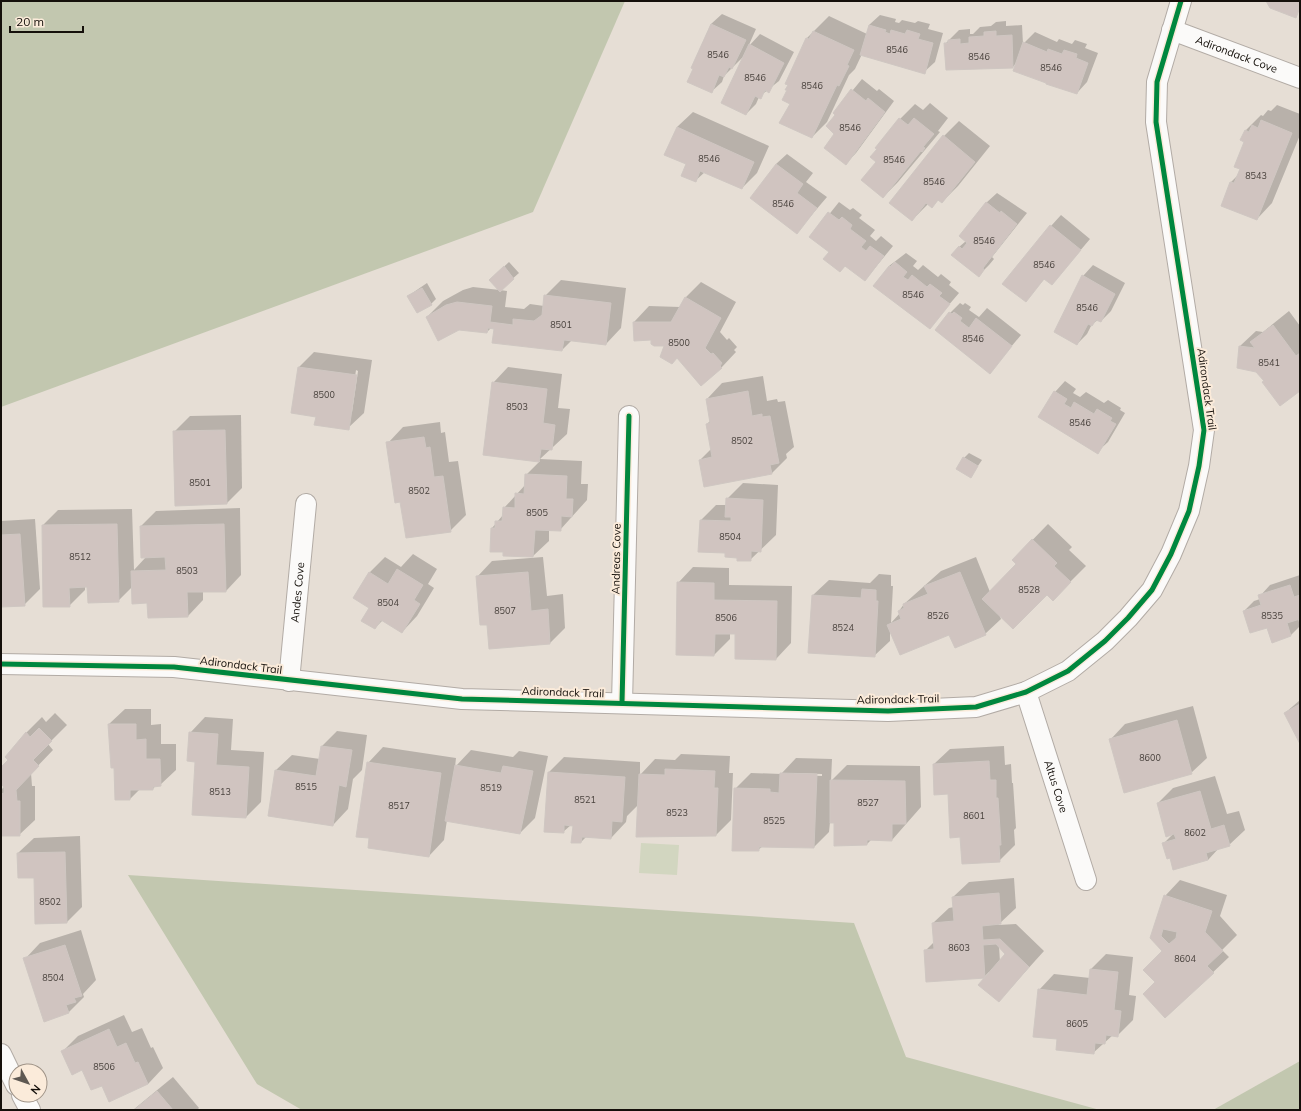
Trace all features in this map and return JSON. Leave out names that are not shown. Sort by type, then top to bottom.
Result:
[{"type":"street","name":"Adirondack Trail","points":[[1,664],[174,667],[289,681],[462,699],[888,711],[976,707],[1026,692],[1068,671],[1105,641],[1128,618],[1152,590],[1171,554],[1189,511],[1199,466],[1204,430],[1156,122],[1157,82],[1180,1]]},
{"type":"street","name":"Adirondack Cove","points":[[1172,30],[1300,78]]},
{"type":"street","name":"Andreas Cove","points":[[622,703],[629,416]]},
{"type":"street","name":"Andes Cove","points":[[289,681],[306,504]]},
{"type":"street","name":"Altus Cove","points":[[1026,692],[1086,880]]},
{"type":"street","points":[[1,1054],[8,1068]]},
{"type":"green space","points":[[1,1],[625,1],[533,212],[1,407]]},
{"type":"green space","points":[[641,843],[679,845],[677,875],[639,873]]},
{"type":"green space","points":[[128,875],[854,923],[906,1057],[1100,1110],[302,1110],[257,1084]]},
{"type":"green space","points":[[1300,1061],[1300,1110],[1213,1110]]},
{"type":"building","points":[[1266,1],[1300,1],[1300,7],[1296,18],[1270,8]]},
{"type":"building","points":[[711,24],[746,40],[732,69],[729,67],[724,77],[719,75],[712,93],[687,82],[693,69],[691,68]]},
{"type":"building","points":[[869,25],[886,30],[885,32],[890,34],[891,30],[905,34],[907,30],[920,34],[918,39],[933,43],[925,74],[860,55]]},
{"type":"building","points":[[813,31],[854,50],[847,65],[849,66],[839,86],[837,85],[812,138],[779,123],[790,104],[782,100],[788,85],[785,84],[806,38],[809,39]]},
{"type":"building","points":[[996,31],[996,36],[1012,35],[1013,68],[946,70],[944,43],[948,43],[948,40],[960,39],[960,44],[969,43],[969,37],[984,36],[984,32]]},
{"type":"building","points":[[1023,42],[1047,52],[1048,49],[1062,54],[1064,50],[1077,54],[1076,58],[1088,63],[1077,94],[1013,71]]},
{"type":"building","points":[[749,44],[784,63],[769,93],[765,90],[761,99],[755,96],[746,115],[721,103]]},
{"type":"building","points":[[851,89],[866,101],[868,98],[885,112],[846,165],[824,148],[834,134],[826,126],[835,115],[833,113]]},
{"type":"building","points":[[899,118],[908,125],[914,118],[934,134],[923,147],[925,148],[922,152],[921,151],[883,198],[861,180],[876,162],[870,157],[877,149],[875,148]]},
{"type":"building","points":[[1261,120],[1292,133],[1257,220],[1221,206],[1230,182],[1234,183],[1240,169],[1234,167],[1244,142],[1240,140],[1245,130],[1249,132],[1252,125],[1258,128]]},
{"type":"building","points":[[677,127],[754,162],[742,189],[700,171],[696,182],[681,176],[686,164],[664,155]]},
{"type":"building","points":[[943,135],[975,162],[942,203],[938,200],[932,208],[926,203],[912,221],[889,203]]},
{"type":"building","points":[[776,164],[803,184],[797,193],[817,208],[797,234],[750,198]]},
{"type":"building","points":[[986,202],[1000,213],[1001,211],[1017,224],[983,268],[984,270],[979,277],[951,255],[959,246],[962,249],[967,243],[959,236]]},
{"type":"building","points":[[828,212],[839,220],[842,217],[852,225],[850,229],[866,241],[861,247],[866,251],[870,246],[884,256],[865,281],[845,266],[840,272],[823,259],[829,252],[809,237]]},
{"type":"building","points":[[1050,225],[1081,250],[1052,285],[1044,279],[1026,302],[1002,284]]},
{"type":"building","points":[[895,262],[907,272],[903,277],[908,280],[912,275],[927,287],[930,284],[942,293],[939,296],[950,304],[930,329],[873,286],[889,266],[890,267]]},
{"type":"building","points":[[504,266],[514,279],[500,292],[489,280]]},
{"type":"building","points":[[1082,275],[1115,294],[1101,322],[1096,320],[1092,326],[1088,324],[1077,345],[1054,332]]},
{"type":"building","points":[[422,288],[432,305],[417,313],[407,296]]},
{"type":"building","points":[[544,295],[611,303],[606,345],[564,340],[562,351],[492,343],[494,329],[488,328],[487,333],[459,330],[438,341],[426,317],[446,305],[457,302],[492,306],[490,322],[513,325],[513,319],[534,321],[542,315]]},
{"type":"building","points":[[685,297],[721,318],[705,348],[711,354],[713,353],[722,363],[720,366],[722,368],[701,386],[677,358],[672,364],[660,357],[664,346],[654,346],[651,344],[651,340],[634,341],[633,322],[671,322]]},
{"type":"building","points":[[949,312],[952,314],[954,312],[962,318],[960,321],[969,328],[976,318],[1012,346],[990,374],[935,330]]},
{"type":"building","points":[[1273,325],[1296,356],[1300,353],[1300,391],[1280,406],[1262,382],[1264,381],[1256,372],[1237,368],[1239,346],[1255,348],[1250,342]]},
{"type":"building","points":[[298,367],[357,375],[349,430],[314,425],[316,417],[291,413]]},
{"type":"building","points":[[492,382],[547,389],[543,423],[555,425],[552,450],[541,449],[539,462],[483,455]]},
{"type":"building","points":[[748,391],[752,416],[762,414],[762,417],[770,416],[779,463],[770,465],[772,474],[704,487],[699,460],[712,457],[706,424],[710,423],[706,399]]},
{"type":"building","points":[[1054,391],[1067,399],[1064,404],[1071,408],[1074,402],[1094,414],[1097,409],[1112,418],[1110,421],[1116,424],[1098,454],[1038,417]]},
{"type":"building","points":[[225,430],[227,504],[175,506],[173,431]]},
{"type":"building","points":[[424,437],[426,448],[430,447],[434,477],[443,476],[451,532],[406,538],[400,502],[395,503],[386,442]]},
{"type":"building","points":[[963,457],[978,466],[971,478],[956,469]]},
{"type":"building","points":[[525,474],[567,476],[566,499],[573,499],[572,517],[561,516],[561,531],[535,530],[533,557],[503,556],[503,552],[490,552],[491,528],[495,528],[495,521],[502,521],[503,507],[515,508],[515,493],[524,494]]},
{"type":"building","points":[[726,498],[763,500],[761,552],[751,551],[751,561],[737,561],[737,558],[725,557],[725,553],[698,552],[700,520],[731,521],[731,517],[725,517]]},
{"type":"building","points":[[117,524],[119,602],[88,603],[87,587],[69,588],[70,607],[43,607],[42,525]]},
{"type":"building","points":[[224,524],[226,592],[187,592],[188,617],[148,618],[147,603],[132,604],[131,571],[166,570],[165,557],[141,558],[140,526]]},
{"type":"building","points":[[20,534],[25,606],[1,607],[1,535]]},
{"type":"building","points":[[1032,539],[1057,563],[1054,566],[1071,582],[1053,601],[1047,595],[1013,629],[982,599],[1016,564],[1012,560]]},
{"type":"building","points":[[397,569],[423,585],[414,600],[420,604],[402,633],[381,620],[375,629],[361,621],[369,608],[353,598],[369,572],[388,584]]},
{"type":"building","points":[[528,572],[531,611],[548,609],[550,644],[489,649],[487,625],[480,625],[476,576]]},
{"type":"building","points":[[960,572],[986,635],[955,648],[949,635],[900,655],[887,625],[901,619],[898,611],[904,608],[903,604],[928,594],[924,586]]},
{"type":"building","points":[[677,582],[714,583],[714,600],[777,601],[776,660],[735,659],[735,634],[715,634],[714,656],[676,655]]},
{"type":"building","points":[[1290,585],[1294,597],[1300,595],[1300,619],[1287,623],[1291,636],[1272,643],[1267,628],[1250,633],[1243,611],[1261,605],[1258,595]]},
{"type":"building","points":[[862,589],[876,590],[876,601],[878,601],[875,657],[808,653],[812,595],[861,598]]},
{"type":"building","points":[[1300,704],[1300,744],[1284,713]]},
{"type":"building","points":[[1177,720],[1192,774],[1124,793],[1109,739]]},
{"type":"building","points":[[108,724],[136,724],[136,740],[146,739],[146,759],[160,759],[161,786],[153,787],[153,790],[130,790],[130,800],[115,800],[114,768],[111,768]]},
{"type":"building","points":[[39,728],[52,741],[33,760],[39,766],[16,790],[17,801],[20,801],[20,836],[1,836],[1,794],[4,793],[4,787],[1,784],[1,767],[8,760],[5,757],[26,732],[30,737]]},
{"type":"building","points":[[189,732],[218,734],[216,765],[249,767],[246,818],[192,815],[195,762],[187,761]]},
{"type":"building","points":[[321,746],[352,750],[346,787],[339,785],[333,826],[268,816],[275,770],[316,776]]},
{"type":"building","points":[[989,761],[990,780],[996,780],[996,798],[998,798],[1001,845],[999,845],[1000,862],[962,864],[960,837],[950,838],[948,794],[934,795],[933,764]]},
{"type":"building","points":[[367,762],[441,773],[429,857],[368,848],[369,838],[356,837]]},
{"type":"building","points":[[455,765],[501,773],[503,766],[533,771],[520,834],[445,821]]},
{"type":"building","points":[[665,769],[715,771],[714,788],[718,788],[716,836],[636,837],[639,774],[665,775]]},
{"type":"building","points":[[548,772],[625,777],[622,822],[612,821],[611,839],[582,837],[581,843],[571,843],[573,826],[564,825],[564,833],[544,832]]},
{"type":"building","points":[[780,773],[817,774],[814,848],[759,847],[759,851],[732,851],[734,788],[770,789],[770,792],[779,793]]},
{"type":"building","points":[[830,780],[905,781],[906,824],[892,824],[892,841],[867,840],[867,845],[834,846],[834,823],[830,823]]},
{"type":"building","points":[[1200,791],[1211,829],[1224,825],[1230,846],[1206,853],[1208,860],[1173,870],[1170,858],[1167,859],[1162,843],[1176,839],[1174,834],[1166,837],[1157,803]]},
{"type":"building","points":[[65,852],[67,923],[35,924],[34,878],[18,878],[17,853]]},
{"type":"building","points":[[999,893],[1001,924],[982,926],[983,940],[1000,939],[1029,967],[999,1002],[978,985],[984,978],[926,982],[924,950],[934,949],[932,923],[954,921],[952,897]],"holes":[[[996,944],[1005,954],[985,977],[983,945]]]},
{"type":"building","points":[[1164,895],[1212,911],[1205,932],[1223,951],[1207,966],[1214,973],[1165,1018],[1143,994],[1155,982],[1143,970],[1162,951],[1150,938]],"holes":[[[1163,929],[1177,932],[1176,938],[1169,944],[1161,936]]]},
{"type":"building","points":[[65,945],[82,996],[74,998],[76,1002],[66,1005],[69,1013],[44,1022],[23,958]]},
{"type":"building","points":[[1090,969],[1118,972],[1114,1010],[1121,1011],[1118,1037],[1106,1035],[1105,1044],[1095,1043],[1094,1054],[1056,1050],[1057,1039],[1033,1037],[1038,989],[1087,995]]},
{"type":"building","points":[[109,1029],[117,1047],[126,1043],[135,1063],[138,1062],[148,1084],[109,1102],[102,1086],[91,1090],[82,1070],[72,1075],[61,1051]]},
{"type":"building","points":[[157,1091],[173,1110],[134,1110]]},
{"type":"cycle path","points":[[1,664],[174,667],[462,699],[888,711],[976,707],[1026,692],[1068,671],[1105,641],[1128,618],[1152,590],[1171,554],[1189,511],[1199,466],[1204,430],[1156,122],[1157,82],[1181,1]]},
{"type":"cycle path","points":[[622,703],[629,416]]}]
